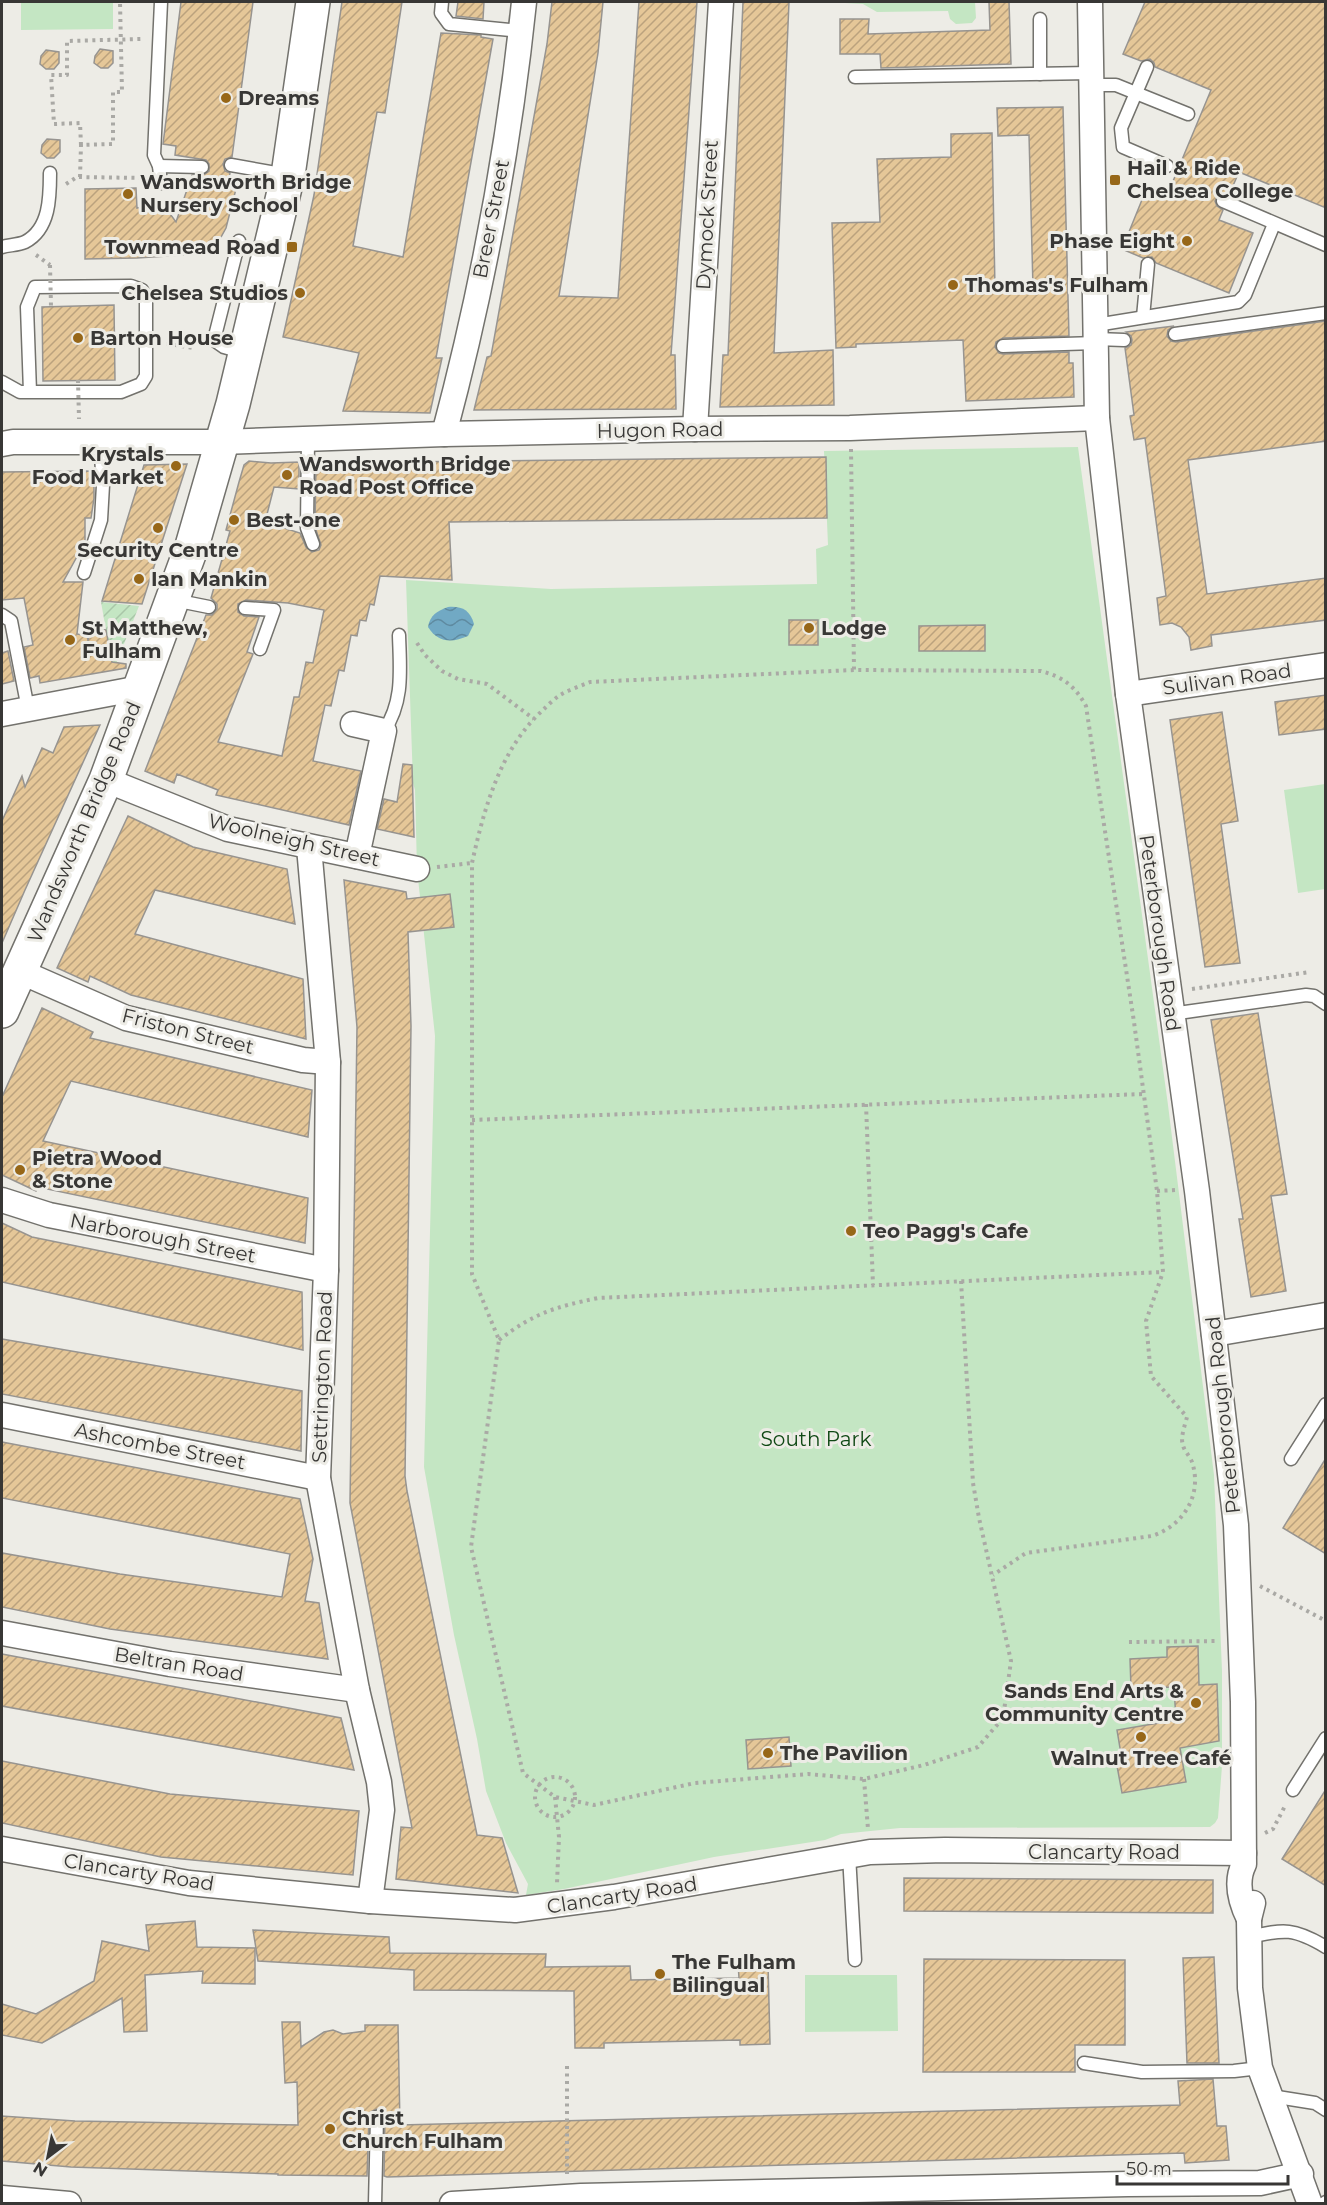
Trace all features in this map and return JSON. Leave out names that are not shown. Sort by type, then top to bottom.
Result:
[{"type":"main road","name":"Wandsworth Bridge Road","points":[[2,1011],[106,780],[192,546],[246,353],[288,175],[313,2]]},
{"type":"street","name":"Breer Street","points":[[444,434],[497,198],[524,2]]},
{"type":"street","name":"Dymock Street","points":[[695,429],[721,2]]},
{"type":"street","name":"Peterborough Road","points":[[1090,2],[1097,418],[1128,694],[1197,1191],[1236,1525],[1249,1851],[1239,1874],[1241,1902],[1249,1928],[1250,1988],[1260,2068],[1301,2174],[1310,2204]]},
{"type":"street","name":"Hugon Road","points":[[2,444],[13,442],[222,442],[444,434],[850,428],[1097,418]]},
{"type":"street","name":"Sulivan Road","points":[[1128,694],[1326,665]]},
{"type":"street","points":[[2,714],[140,688]]},
{"type":"street","points":[[353,724],[384,731],[357,856]]},
{"type":"street","name":"Woolneigh Street","points":[[106,780],[228,829],[417,869]]},
{"type":"street","name":"Settrington Road","points":[[309,847],[328,1062],[326,1270],[318,1478],[357,1690],[379,1782],[382,1810],[370,1901]]},
{"type":"street","name":"Friston Street","points":[[19,970],[126,1018],[303,1060],[328,1062]]},
{"type":"street","name":"Narborough Street","points":[[2,1200],[49,1215],[326,1270]]},
{"type":"street","points":[[1214,1334],[1326,1315]]},
{"type":"street","name":"Ashcombe Street","points":[[2,1415],[318,1478]]},
{"type":"street","name":"Beltran Road","points":[[2,1633],[170,1664],[357,1690]]},
{"type":"street","name":"Clancarty Road","points":[[2,1849],[189,1883],[370,1901],[515,1910],[625,1895],[864,1845],[945,1850],[1249,1851]]},
{"type":"street","points":[[452,2204],[580,2200],[1085,2194],[1260,2183],[1301,2174]]},
{"type":"street","points":[[2,2198],[69,2204]]},
{"type":"lane","points":[[161,2],[154,155],[160,176],[202,167]]},
{"type":"lane","points":[[442,2],[441,13],[449,24],[521,31]]},
{"type":"lane","points":[[1040,19],[1040,74]]},
{"type":"lane","points":[[1147,66],[1121,128],[1123,147],[1167,166]]},
{"type":"lane","points":[[855,76],[1040,74],[1091,79],[1116,85],[1188,114]]},
{"type":"lane","points":[[231,165],[288,175]]},
{"type":"lane","points":[[2,247],[24,243],[37,234],[46,217],[50,173]]},
{"type":"lane","points":[[1222,201],[1326,245]]},
{"type":"lane","points":[[1096,336],[1143,317],[1238,302],[1245,295],[1274,224]]},
{"type":"lane","points":[[239,241],[214,340],[224,347],[246,353]]},
{"type":"lane","points":[[1143,317],[1148,264]]},
{"type":"lane","points":[[2,382],[20,392],[30,392],[121,392],[141,384],[146,376],[146,298],[142,290],[131,286],[35,286],[27,307],[30,392]]},
{"type":"lane","points":[[1175,334],[1326,313]]},
{"type":"lane","points":[[1003,346],[1096,336],[1124,340]]},
{"type":"lane","points":[[308,439],[307,528],[313,544]]},
{"type":"lane","points":[[84,573],[100,520],[103,485],[100,442]]},
{"type":"lane","points":[[173,599],[209,607]]},
{"type":"lane","points":[[245,609],[274,610],[260,649]]},
{"type":"lane","points":[[2,615],[11,621],[28,709]]},
{"type":"lane","points":[[384,731],[394,715],[400,694],[399,635]]},
{"type":"lane","points":[[1171,1014],[1306,995],[1314,996],[1326,1004]]},
{"type":"lane","points":[[1291,1459],[1326,1404]]},
{"type":"lane","points":[[1293,1790],[1326,1738]]},
{"type":"lane","points":[[855,1960],[864,1845]]},
{"type":"lane","points":[[1249,1928],[1305,1934],[1326,1947]]},
{"type":"lane","points":[[1084,2063],[1142,2072],[1234,2071],[1260,2068]]},
{"type":"lane","points":[[1271,2096],[1315,2103],[1326,2110]]},
{"type":"lane","points":[[375,2204],[377,2117]]},
{"type":"path","points":[[81,145],[113,144],[113,92],[122,92],[120,2]]},
{"type":"path","points":[[80,177],[80,123],[54,124],[51,75],[67,75],[67,41],[161,38]]},
{"type":"path","points":[[65,194],[66,184],[77,177],[160,176]]},
{"type":"path","points":[[36,255],[42,249]]},
{"type":"path","points":[[28,255],[36,255],[50,265],[51,306]]},
{"type":"path","points":[[114,345],[169,344],[194,348]]},
{"type":"path","points":[[78,380],[79,419]]},
{"type":"path","points":[[851,451],[854,670]]},
{"type":"path","points":[[415,642],[425,656],[442,671],[458,679],[487,684],[534,718]]},
{"type":"path","points":[[961,1281],[974,1483],[993,1575],[1011,1661],[1003,1718],[978,1747],[924,1765],[864,1779],[808,1774],[695,1783],[594,1805],[555,1797],[523,1773],[471,1547],[499,1340],[472,1274],[472,863],[486,807],[501,768],[534,718],[558,696],[590,682],[854,670],[1041,671],[1068,682],[1079,693],[1086,706],[1157,1191],[1163,1272],[1146,1321],[1151,1376],[1187,1417],[1182,1443],[1191,1461],[1195,1481],[1186,1511],[1166,1532],[1152,1536],[1026,1553],[993,1575]]},
{"type":"path","points":[[417,869],[472,863]]},
{"type":"path","points":[[1191,989],[1310,972]]},
{"type":"path","points":[[472,1120],[1143,1094]]},
{"type":"path","points":[[866,1104],[873,1285]]},
{"type":"path","points":[[1157,1191],[1179,1190]]},
{"type":"path","points":[[499,1340],[521,1323],[542,1312],[598,1298],[1163,1272]]},
{"type":"path","points":[[1252,1582],[1326,1621]]},
{"type":"path","points":[[1129,1642],[1240,1641]]},
{"type":"path","points":[[550,1777],[563,1779],[573,1788],[575,1801],[568,1812],[557,1817],[550,1816],[539,1809],[535,1797],[539,1785],[550,1777]]},
{"type":"path","points":[[864,1779],[864,1845]]},
{"type":"path","points":[[1249,1851],[1273,1829],[1293,1790]]},
{"type":"path","points":[[555,1797],[559,1836],[556,1891]]},
{"type":"path","points":[[567,2066],[567,2171]]},
{"type":"green space","points":[[21,2],[113,2],[113,29],[21,30]]},
{"type":"green space","points":[[827,2],[975,2],[976,18],[972,23],[956,24],[950,19],[948,11],[877,12],[863,4]]},
{"type":"green space","name":"South Park","points":[[1078,447],[1168,1105],[1214,1475],[1222,1671],[1222,1766],[1218,1818],[1210,1827],[900,1828],[841,1834],[825,1840],[714,1857],[526,1895],[528,1884],[506,1843],[486,1791],[454,1635],[424,1467],[435,1036],[417,869],[406,580],[551,589],[817,584],[816,549],[828,545],[824,451]]},
{"type":"green space","points":[[101,602],[139,606],[116,664],[112,664]]},
{"type":"green space","points":[[1325,784],[1325,889],[1298,893],[1284,790]]},
{"type":"green space","points":[[805,1975],[897,1975],[898,2031],[805,2032]]},
{"type":"water","points":[[448,607],[461,608],[468,612],[474,624],[468,636],[456,640],[441,639],[428,627],[430,619],[435,614]]},
{"type":"building","points":[[181,2],[253,2],[232,157],[225,159],[223,164],[225,171],[230,173],[228,185],[237,185],[226,228],[221,237],[208,249],[198,254],[85,259],[85,189],[136,188],[137,208],[162,203],[176,222],[192,175],[205,174],[209,171],[209,164],[206,160],[175,155],[176,146],[163,144]]},
{"type":"building","points":[[342,2],[402,2],[385,113],[377,112],[353,246],[403,257],[441,33],[481,35],[481,37],[493,39],[436,358],[442,358],[430,413],[343,411],[359,353],[283,337],[314,195]]},
{"type":"building","points":[[458,2],[484,2],[483,19],[456,16]]},
{"type":"building","points":[[552,2],[603,2],[598,53],[559,296],[618,298],[639,2],[697,2],[671,355],[675,355],[676,409],[474,410],[487,357],[491,356],[547,44]]},
{"type":"building","points":[[743,2],[789,2],[774,353],[833,350],[834,405],[720,407],[723,355],[728,355]]},
{"type":"building","points":[[989,2],[1009,2],[1011,64],[881,68],[880,54],[840,54],[840,19],[869,19],[868,34],[990,30]]},
{"type":"building","points":[[1145,2],[1326,2],[1326,208],[1239,172],[1229,195],[1219,194],[1215,201],[1217,206],[1223,210],[1219,220],[1253,233],[1229,293],[1156,263],[1152,257],[1143,258],[1122,249],[1146,190],[1166,198],[1211,90],[1155,67],[1150,59],[1141,61],[1123,54]]},
{"type":"building","points":[[100,49],[113,51],[113,63],[108,68],[101,68],[94,63],[95,56]]},
{"type":"building","points":[[46,50],[59,52],[59,63],[54,69],[46,69],[40,64],[41,56]]},
{"type":"building","name":"Thomas's Fulham","points":[[1063,107],[1069,336],[1003,338],[996,342],[995,347],[999,353],[1003,354],[1069,352],[1069,363],[1073,363],[1074,397],[966,401],[963,340],[856,344],[856,347],[836,348],[832,223],[880,222],[877,159],[951,157],[951,134],[992,133],[995,289],[1033,288],[1029,135],[998,136],[997,108]]},
{"type":"building","points":[[47,139],[60,140],[60,152],[54,158],[47,158],[41,153],[42,145]]},
{"type":"building","name":"Barton House","points":[[114,305],[115,380],[43,381],[42,307]]},
{"type":"building","points":[[1326,321],[1326,441],[1188,460],[1207,594],[1326,578],[1326,620],[1211,635],[1212,646],[1191,650],[1189,637],[1181,627],[1172,623],[1160,625],[1157,598],[1166,596],[1145,438],[1134,440],[1130,416],[1134,415],[1125,348],[1131,345],[1132,340],[1126,332],[1174,326],[1168,330],[1167,336],[1171,341],[1176,342]]},
{"type":"building","points":[[826,457],[827,518],[449,522],[452,580],[380,576],[374,605],[370,604],[366,621],[360,620],[357,636],[351,635],[344,671],[339,670],[331,706],[325,705],[313,761],[361,771],[349,825],[216,795],[218,790],[177,774],[174,783],[145,771],[206,615],[212,615],[217,609],[217,604],[211,598],[230,531],[226,530],[244,465],[249,461],[299,462],[299,489],[274,487],[265,522],[300,533],[306,547],[312,552],[319,550],[321,545],[315,527],[316,463]],"holes":[[[246,600],[288,603],[324,610],[313,663],[306,662],[299,697],[294,697],[282,756],[218,742],[253,654],[247,652],[259,617],[244,616],[238,612],[238,604]]]},
{"type":"building","points":[[187,464],[142,604],[102,601],[144,465]]},
{"type":"building","points":[[94,471],[94,498],[91,518],[85,518],[85,542],[63,582],[83,582],[77,634],[87,636],[88,640],[92,628],[106,630],[112,662],[126,664],[126,668],[40,683],[39,676],[30,678],[24,647],[33,645],[24,598],[2,600],[2,472]]},
{"type":"building","name":"Lodge","points":[[789,620],[818,620],[818,645],[789,645]]},
{"type":"building","points":[[985,625],[985,651],[919,651],[919,626]]},
{"type":"building","points":[[8,651],[14,681],[2,684],[2,653]]},
{"type":"building","points":[[1326,695],[1326,729],[1279,735],[1275,702]]},
{"type":"building","points":[[1222,712],[1238,821],[1221,824],[1240,963],[1205,967],[1170,720]]},
{"type":"building","points":[[100,725],[2,943],[2,821],[22,776],[25,787],[42,748],[53,753],[64,727]]},
{"type":"building","points":[[403,764],[412,765],[414,837],[377,829],[384,799],[397,802]]},
{"type":"building","points":[[128,816],[193,847],[287,869],[295,924],[155,890],[135,934],[303,979],[306,1039],[131,995],[90,976],[88,982],[57,968]]},
{"type":"building","points":[[344,880],[406,892],[407,899],[450,894],[454,927],[408,932],[411,1026],[405,1476],[477,1835],[502,1838],[518,1893],[396,1879],[401,1827],[412,1828],[350,1503],[357,1027]]},
{"type":"building","points":[[42,1008],[93,1032],[90,1038],[312,1090],[308,1137],[71,1081],[43,1141],[308,1198],[305,1243],[38,1187],[36,1191],[2,1175],[2,1097]]},
{"type":"building","points":[[1258,1013],[1287,1194],[1271,1196],[1286,1291],[1251,1297],[1239,1219],[1243,1219],[1211,1020]]},
{"type":"building","points":[[2,1223],[32,1237],[302,1292],[303,1350],[2,1282]]},
{"type":"building","points":[[2,1339],[302,1391],[301,1451],[2,1394]]},
{"type":"building","points":[[2,1442],[300,1499],[313,1559],[305,1601],[319,1603],[328,1659],[110,1629],[2,1607],[2,1553],[120,1574],[282,1597],[290,1554],[2,1498]]},
{"type":"building","points":[[1326,1458],[1326,1554],[1283,1528]]},
{"type":"building","name":"Sands End Arts & Community Centre","points":[[1198,1646],[1199,1685],[1217,1684],[1219,1741],[1180,1748],[1186,1782],[1122,1793],[1115,1755],[1121,1754],[1117,1730],[1176,1720],[1174,1687],[1131,1688],[1130,1659],[1167,1657],[1167,1647]]},
{"type":"building","points":[[2,1654],[341,1718],[354,1770],[2,1706]]},
{"type":"building","name":"The Pavilion","points":[[789,1737],[791,1766],[748,1769],[746,1740]]},
{"type":"building","points":[[2,1761],[170,1794],[359,1811],[353,1875],[161,1857],[2,1823]]},
{"type":"building","points":[[1326,1789],[1326,1886],[1282,1859]]},
{"type":"building","points":[[904,1878],[1213,1880],[1213,1913],[904,1911]]},
{"type":"building","points":[[195,1921],[197,1947],[255,1948],[255,1984],[202,1983],[203,1971],[145,1975],[147,2031],[124,2032],[122,1998],[42,2043],[2,2035],[2,2004],[36,2014],[94,1981],[102,1941],[149,1951],[146,1925]]},
{"type":"building","points":[[253,1930],[389,1937],[390,1953],[546,1954],[545,1967],[630,1966],[631,1980],[739,1978],[738,1963],[768,1963],[770,2044],[740,2045],[740,2040],[604,2043],[604,2048],[575,2048],[574,1991],[414,1990],[414,1970],[258,1961]]},
{"type":"building","points":[[1214,1957],[1219,2063],[1187,2063],[1183,1958]]},
{"type":"building","points":[[924,1959],[1125,1960],[1125,2045],[1075,2045],[1075,2072],[923,2072]]},
{"type":"building","points":[[282,2022],[300,2022],[301,2047],[324,2032],[333,2030],[343,2034],[365,2031],[365,2025],[398,2025],[400,2125],[1180,2105],[1178,2081],[1213,2079],[1217,2126],[1226,2126],[1229,2160],[1185,2163],[1184,2153],[387,2177],[384,2176],[385,2117],[382,2110],[377,2109],[370,2112],[369,2117],[367,2176],[71,2167],[2,2161],[2,2116],[75,2121],[298,2125],[297,2082],[285,2083]]},
{"type":"place","name":"Dreams","points":[[226,98]]},
{"type":"place","name":"Hail & Ride Chelsea College","points":[[1115,180]]},
{"type":"place","name":"Wandsworth Bridge Nursery School","points":[[128,194]]},
{"type":"place","name":"Phase Eight","points":[[1187,241]]},
{"type":"place","name":"Townmead Road","points":[[292,247]]},
{"type":"place","name":"Thomas's Fulham","points":[[953,285]]},
{"type":"place","name":"Chelsea Studios","points":[[300,293]]},
{"type":"place","name":"Barton House","points":[[78,338]]},
{"type":"place","name":"Krystals Food Market","points":[[176,466]]},
{"type":"place","name":"Wandsworth Bridge Road Post Office","points":[[287,475]]},
{"type":"place","name":"Best-one","points":[[234,520]]},
{"type":"place","name":"Security Centre","points":[[158,528]]},
{"type":"place","name":"Ian Mankin","points":[[139,579]]},
{"type":"place","name":"Lodge","points":[[809,628]]},
{"type":"place","name":"St Matthew, Fulham","points":[[70,640]]},
{"type":"place","name":"Pietra Wood & Stone","points":[[20,1170]]},
{"type":"place","name":"Teo Pagg's Cafe","points":[[851,1231]]},
{"type":"place","name":"Sands End Arts & Community Centre","points":[[1196,1703]]},
{"type":"place","name":"Walnut Tree Café","points":[[1141,1737]]},
{"type":"place","name":"The Pavilion","points":[[768,1753]]},
{"type":"place","name":"The Fulham Bilingual","points":[[660,1974]]},
{"type":"place","name":"Christ Church Fulham","points":[[330,2129]]}]
